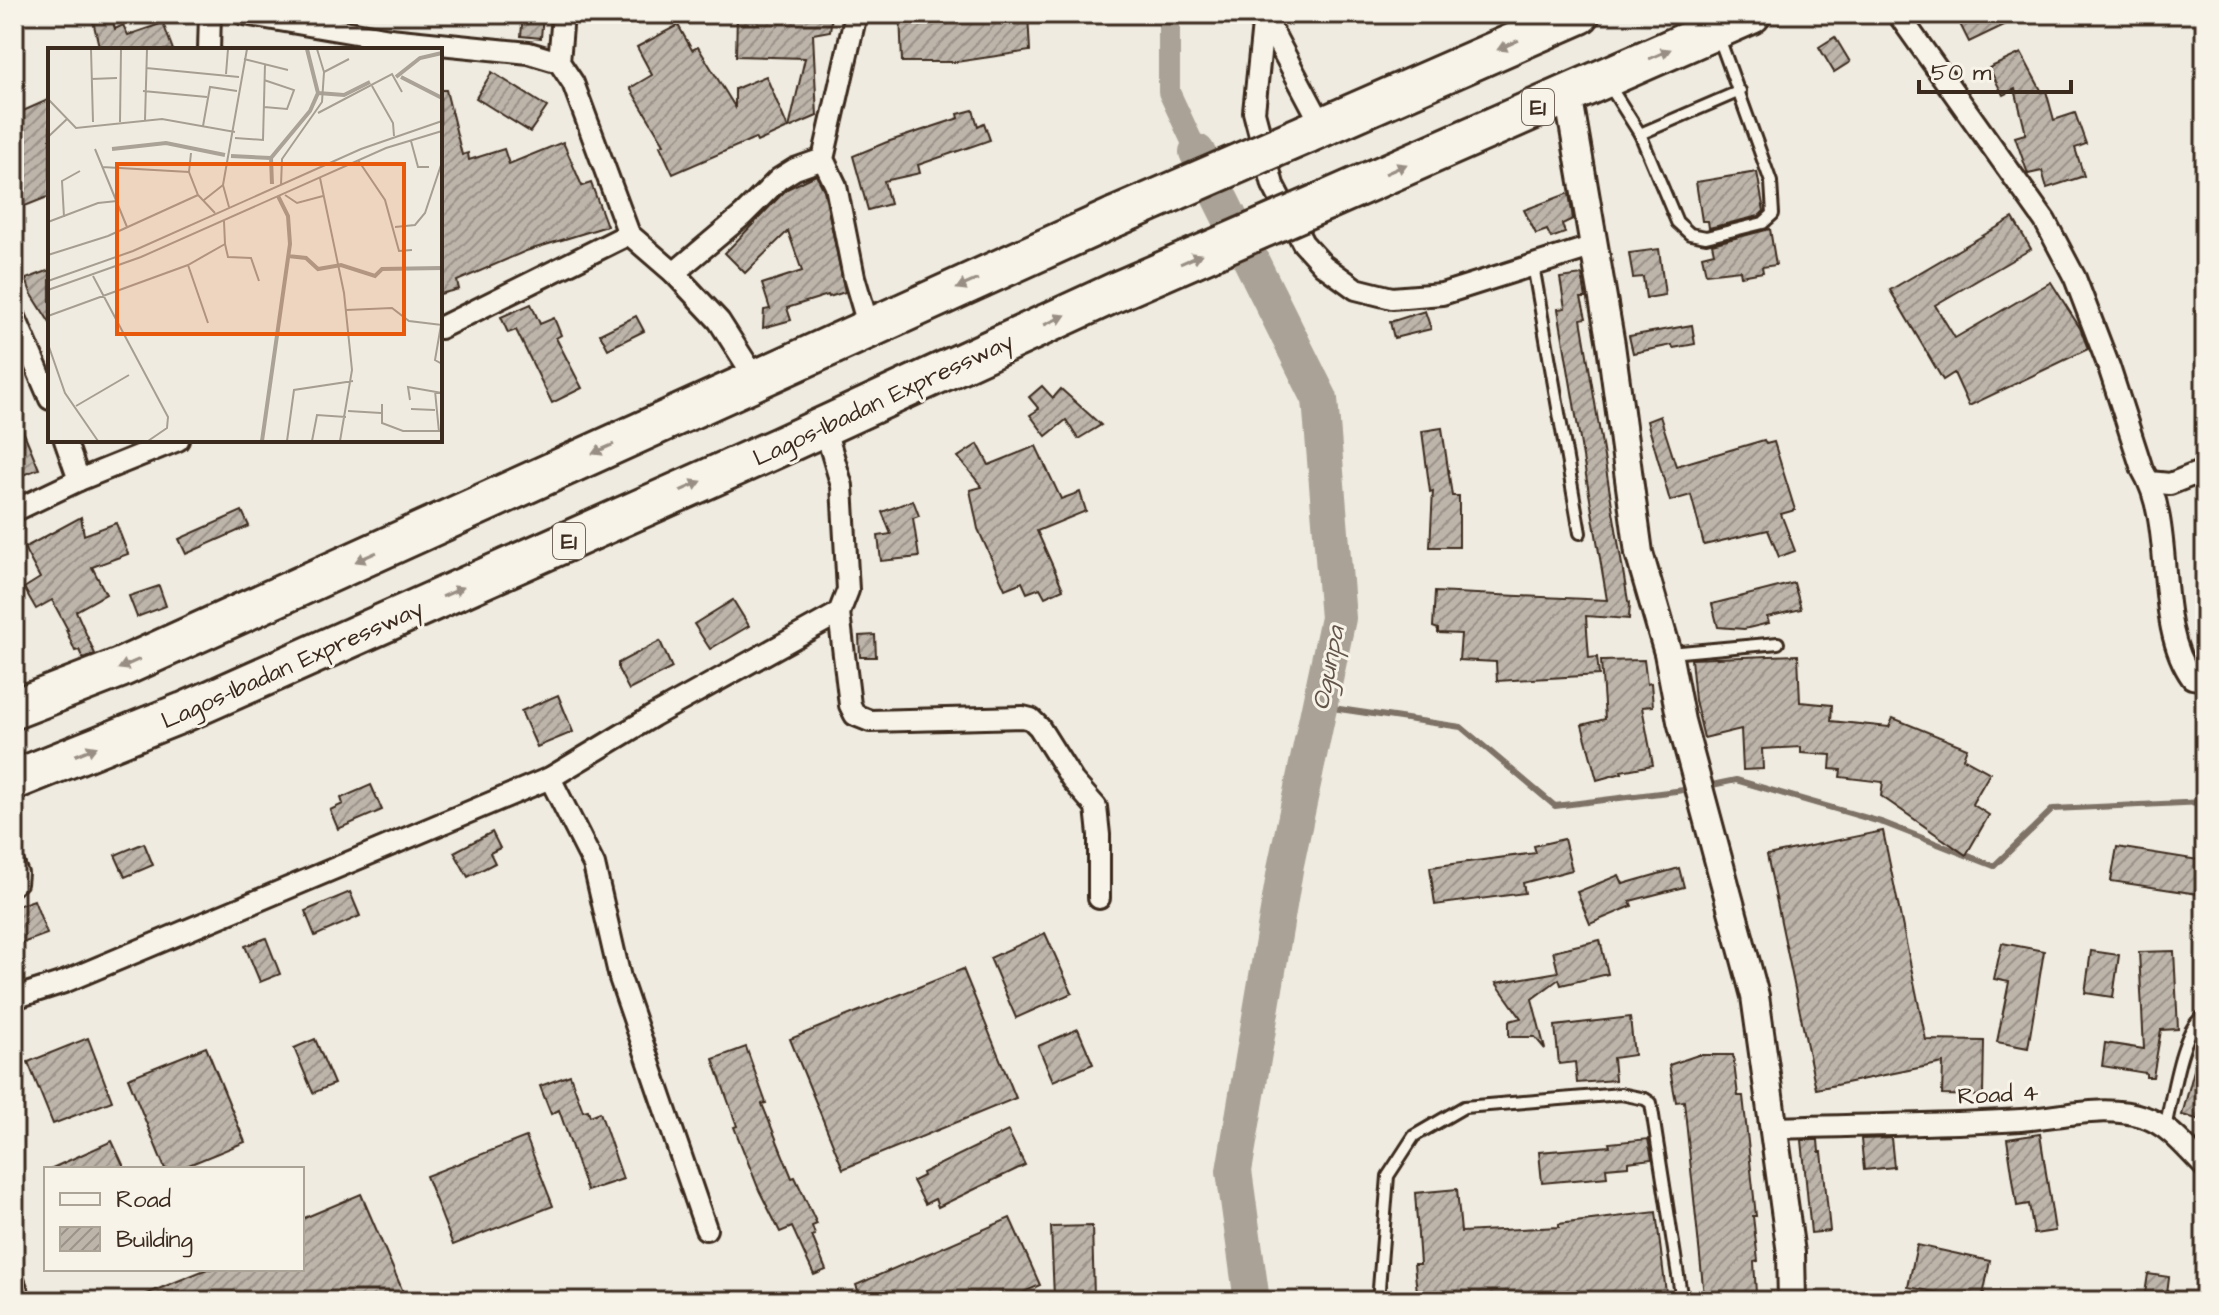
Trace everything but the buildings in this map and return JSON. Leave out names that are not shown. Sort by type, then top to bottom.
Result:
[{"type":"highway","points":[[14,709],[120,668],[1115,217],[1580,14]]},
{"type":"highway","name":"Lagos-Ibadan Expressway","points":[[14,780],[184,712],[1120,290],[1751,14]]},
{"type":"street","points":[[209,48],[210,14]]},
{"type":"street","points":[[244,14],[390,39],[529,53],[559,62]]},
{"type":"street","points":[[563,14],[559,62],[573,83],[629,234],[674,273],[719,321],[756,379]]},
{"type":"street","points":[[856,14],[823,159],[836,186],[854,277],[869,328]]},
{"type":"street","points":[[1266,14],[1314,131]]},
{"type":"street","points":[[1266,14],[1254,112],[1273,185],[1303,243],[1323,265],[1356,289],[1392,298],[1442,294],[1594,246]]},
{"type":"street","points":[[1898,14],[2045,221],[2075,278],[2149,482],[2158,521],[2174,639],[2183,666],[2192,678],[2205,680]]},
{"type":"street","points":[[1568,94],[1611,345],[1639,553],[1668,653],[1681,721],[1755,996],[1791,1253],[1792,1301]]},
{"type":"street","points":[[674,273],[743,215],[771,184],[795,169],[823,159]]},
{"type":"street","points":[[442,327],[629,234]]},
{"type":"street","points":[[14,315],[48,394]]},
{"type":"street","points":[[824,426],[842,486],[848,590],[839,613],[850,705],[855,715],[870,721],[1031,719],[1073,781],[1096,807],[1099,898]]},
{"type":"street","points":[[66,442],[79,480]]},
{"type":"street","points":[[14,511],[79,480],[173,442]]},
{"type":"street","points":[[2149,482],[2170,484],[2205,470]]},
{"type":"street","points":[[14,998],[64,982],[550,778],[653,716],[839,613]]},
{"type":"street","points":[[550,778],[594,865],[620,978],[706,1229]]},
{"type":"street","name":"Road 4","points":[[1775,1128],[2021,1120],[2124,1112],[2145,1117],[2165,1128],[2205,1167]]},
{"type":"street","points":[[14,1283],[21,1301]]},
{"type":"lane","points":[[1604,79],[1640,134],[1677,222],[1690,234],[1706,237],[1763,223],[1773,214],[1774,196],[1740,91],[1716,30]]},
{"type":"lane","points":[[1640,134],[1740,91]]},
{"type":"lane","points":[[1533,265],[1580,533]]},
{"type":"lane","points":[[1668,653],[1778,643]]},
{"type":"lane","points":[[14,852],[21,867],[22,880],[14,890]]},
{"type":"lane","points":[[2165,1128],[2188,1033],[2198,1018],[2205,1016]]},
{"type":"lane","points":[[1378,1301],[1388,1176],[1414,1136],[1464,1107],[1621,1094],[1651,1103],[1682,1301]]},
{"type":"waterway","name":"Ogunpa","points":[[1169,14],[1169,92],[1197,152]]},
{"type":"waterway","name":"Ogunpa","points":[[1197,152],[1320,399],[1338,618],[1286,864],[1234,1171],[1252,1301]]},
{"type":"waterway","points":[[1319,706],[1461,727],[1555,806],[1692,789]]},
{"type":"waterway","points":[[1707,786],[1736,780],[1884,823],[1994,866],[2053,809],[2205,802]]}]
